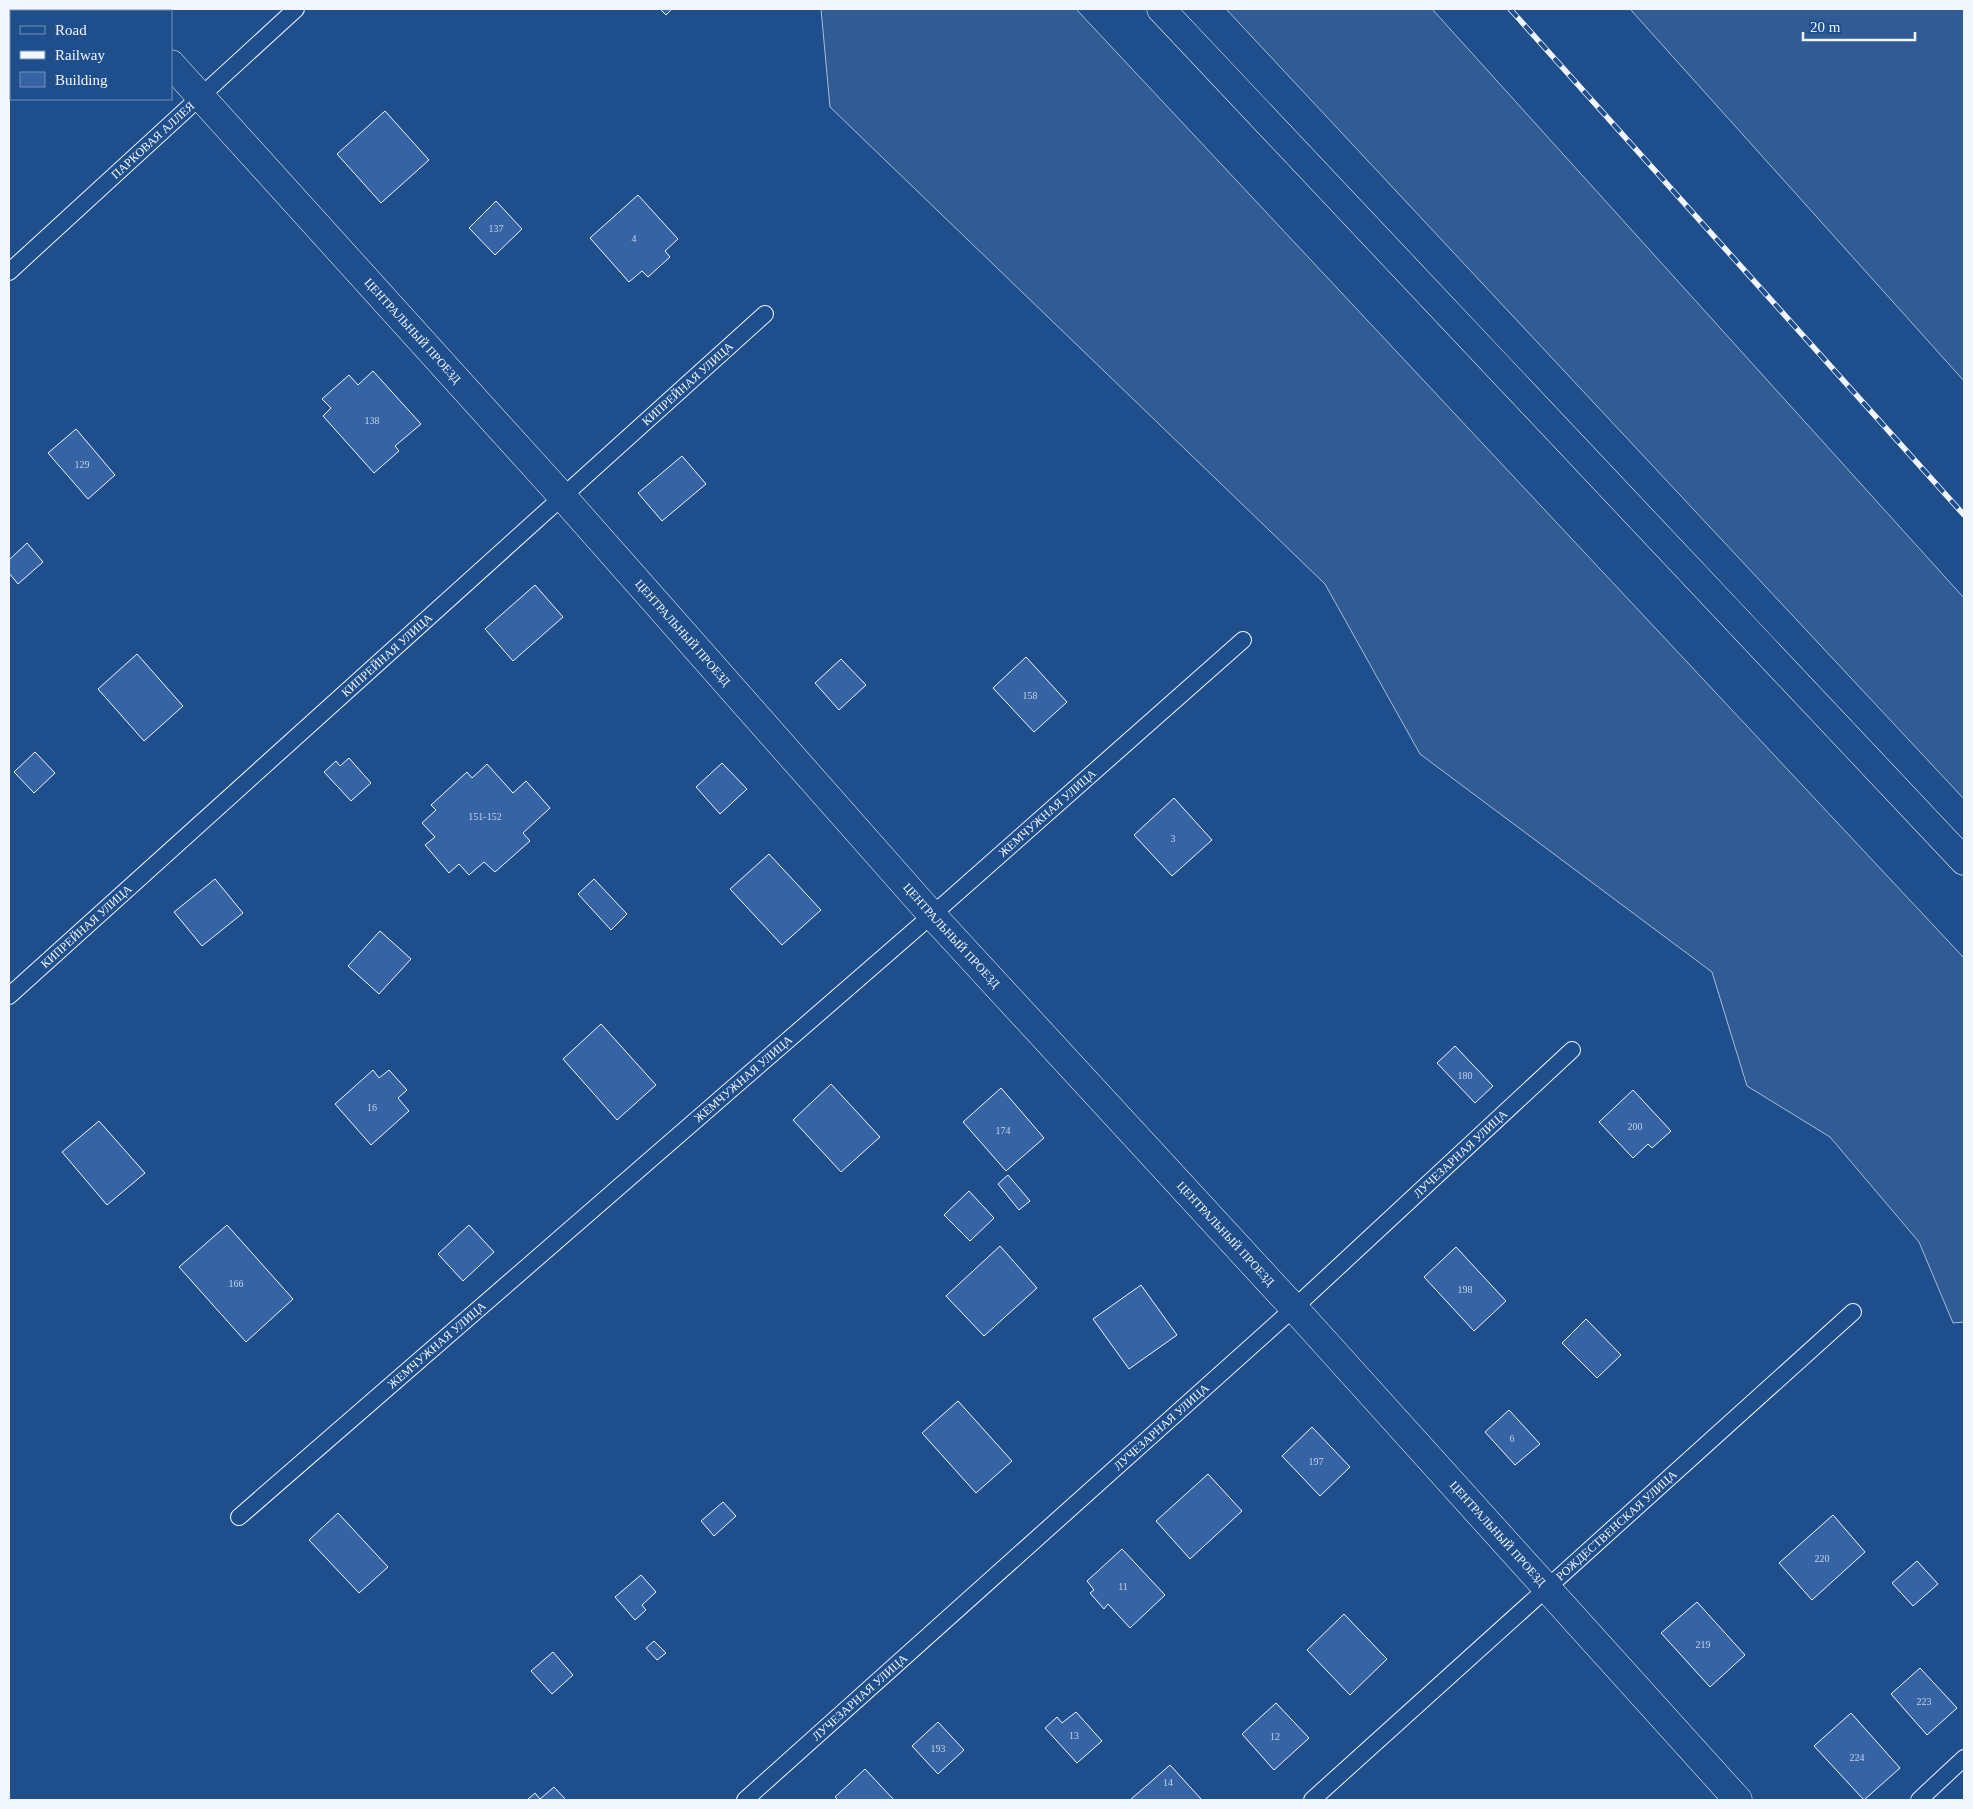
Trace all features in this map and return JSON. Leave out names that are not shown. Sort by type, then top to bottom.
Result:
[{"type":"street","points":[[1161,9],[1964,861]]},
{"type":"street","name":"ЦЕНТРАЛЬНЫЙ ПРОЕЗД","points":[[172,65],[562,496],[932,915],[1294,1308],[1738,1800]]},
{"type":"lane","name":"ПАРКОВАЯ АЛЛЕЯ","points":[[9,272],[296,9]]},
{"type":"lane","name":"КИПРЕЙНАЯ УЛИЦА","points":[[9,996],[765,314]]},
{"type":"lane","name":"ЖЕМЧУЖНАЯ УЛИЦА","points":[[239,1517],[932,915],[1244,640]]},
{"type":"lane","name":"ЛУЧЕЗАРНАЯ УЛИЦА","points":[[745,1800],[1294,1308],[1572,1050]]},
{"type":"lane","name":"РОЖДЕСТВЕНСКАЯ УЛИЦА","points":[[1312,1800],[1853,1312]]},
{"type":"lane","points":[[1919,1800],[1964,1758]]},
{"type":"shaded area","points":[[821,9],[1076,9],[1964,958],[1964,1322],[1953,1323],[1919,1242],[1830,1137],[1747,1086],[1712,972],[1420,754],[1325,584],[830,107]]},
{"type":"shaded area","points":[[1226,9],[1432,9],[1964,598],[1964,799]]},
{"type":"shaded area","points":[[1630,9],[1964,9],[1964,381]]},
{"type":"building","points":[[660,9],[672,9],[666,15]]},
{"type":"building","points":[[385,111],[429,160],[381,203],[337,154]]},
{"type":"building","points":[[638,195],[678,239],[665,251],[670,257],[648,277],[642,271],[629,282],[590,238]]},
{"type":"building","points":[[496,201],[522,229],[495,255],[469,228]]},
{"type":"building","points":[[373,371],[421,424],[395,446],[399,451],[374,473],[323,416],[331,408],[322,399],[349,375],[358,385]]},
{"type":"building","points":[[76,429],[115,475],[88,499],[48,453]]},
{"type":"building","points":[[682,456],[706,484],[662,521],[638,493]]},
{"type":"building","points":[[27,543],[43,562],[18,584],[9,573],[9,560]]},
{"type":"building","points":[[535,585],[563,617],[513,661],[485,629]]},
{"type":"building","points":[[137,654],[183,706],[144,741],[98,689]]},
{"type":"building","points":[[1026,657],[1067,702],[1034,732],[993,688]]},
{"type":"building","points":[[841,659],[866,685],[839,710],[815,683]]},
{"type":"building","points":[[35,752],[55,773],[34,793],[14,772]]},
{"type":"building","points":[[349,758],[371,783],[351,801],[324,772],[336,761],[340,766]]},
{"type":"building","points":[[722,763],[747,789],[720,814],[696,787]]},
{"type":"building","points":[[487,764],[513,793],[526,781],[550,808],[523,833],[530,841],[495,872],[484,862],[469,875],[459,864],[449,873],[425,845],[435,837],[422,823],[436,810],[431,805],[467,772],[472,778]]},
{"type":"building","points":[[1174,798],[1212,840],[1172,876],[1134,835]]},
{"type":"building","points":[[769,854],[821,910],[782,945],[730,889]]},
{"type":"building","points":[[215,879],[243,913],[202,946],[174,912]]},
{"type":"building","points":[[594,879],[627,914],[611,930],[578,894]]},
{"type":"building","points":[[380,931],[411,959],[379,994],[348,966]]},
{"type":"building","points":[[601,1024],[656,1085],[617,1120],[563,1059]]},
{"type":"building","points":[[1455,1046],[1493,1086],[1475,1103],[1437,1063]]},
{"type":"building","points":[[373,1070],[379,1078],[389,1070],[407,1090],[398,1098],[409,1111],[371,1145],[335,1104]]},
{"type":"building","points":[[831,1084],[880,1137],[841,1172],[793,1120]]},
{"type":"building","points":[[1001,1088],[1044,1138],[1006,1171],[963,1122]]},
{"type":"building","points":[[1633,1090],[1671,1131],[1652,1148],[1648,1144],[1633,1158],[1599,1122]]},
{"type":"building","points":[[99,1121],[145,1173],[107,1205],[62,1152]]},
{"type":"building","points":[[1008,1175],[1030,1201],[1019,1210],[998,1184]]},
{"type":"building","points":[[969,1191],[994,1218],[970,1241],[944,1215]]},
{"type":"building","points":[[227,1225],[293,1299],[246,1342],[179,1267]]},
{"type":"building","points":[[469,1225],[494,1252],[463,1281],[438,1254]]},
{"type":"building","points":[[1000,1246],[1037,1288],[984,1336],[946,1296]]},
{"type":"building","points":[[1456,1247],[1506,1301],[1474,1331],[1424,1277]]},
{"type":"building","points":[[1141,1285],[1177,1335],[1129,1369],[1093,1319]]},
{"type":"building","points":[[1586,1319],[1621,1355],[1597,1378],[1562,1343]]},
{"type":"building","points":[[958,1401],[1012,1461],[976,1493],[922,1433]]},
{"type":"building","points":[[1509,1410],[1540,1444],[1515,1465],[1485,1432]]},
{"type":"building","points":[[1312,1427],[1350,1467],[1320,1496],[1282,1456]]},
{"type":"building","points":[[1208,1474],[1242,1511],[1190,1559],[1156,1521]]},
{"type":"building","points":[[723,1502],[736,1516],[714,1536],[701,1521]]},
{"type":"building","points":[[338,1513],[388,1567],[359,1593],[309,1540]]},
{"type":"building","points":[[1833,1515],[1865,1552],[1812,1600],[1779,1563]]},
{"type":"building","points":[[1122,1549],[1165,1595],[1130,1628],[1108,1604],[1104,1609],[1090,1593],[1094,1590],[1087,1581]]},
{"type":"building","points":[[1917,1561],[1938,1584],[1913,1606],[1892,1583]]},
{"type":"building","points":[[641,1575],[656,1592],[642,1605],[646,1610],[635,1620],[615,1597]]},
{"type":"building","points":[[1697,1602],[1745,1655],[1710,1687],[1661,1633]]},
{"type":"building","points":[[1344,1614],[1387,1659],[1350,1695],[1307,1650]]},
{"type":"building","points":[[654,1641],[666,1653],[657,1660],[646,1648]]},
{"type":"building","points":[[553,1652],[573,1675],[552,1694],[531,1671]]},
{"type":"building","points":[[1920,1668],[1957,1708],[1927,1735],[1891,1694]]},
{"type":"building","points":[[1276,1703],[1309,1738],[1274,1770],[1242,1734]]},
{"type":"building","points":[[1076,1712],[1102,1741],[1077,1763],[1045,1728],[1057,1717],[1062,1723]]},
{"type":"building","points":[[1851,1713],[1900,1768],[1864,1800],[1814,1746]]},
{"type":"building","points":[[938,1722],[964,1750],[938,1774],[912,1746]]},
{"type":"building","points":[[1170,1765],[1202,1800],[1130,1800]]},
{"type":"building","points":[[865,1769],[894,1800],[838,1800],[835,1797]]},
{"type":"building","points":[[554,1787],[566,1800],[527,1800],[535,1793],[540,1799]]},
{"type":"railway","points":[[1510,9],[1964,515]]}]
